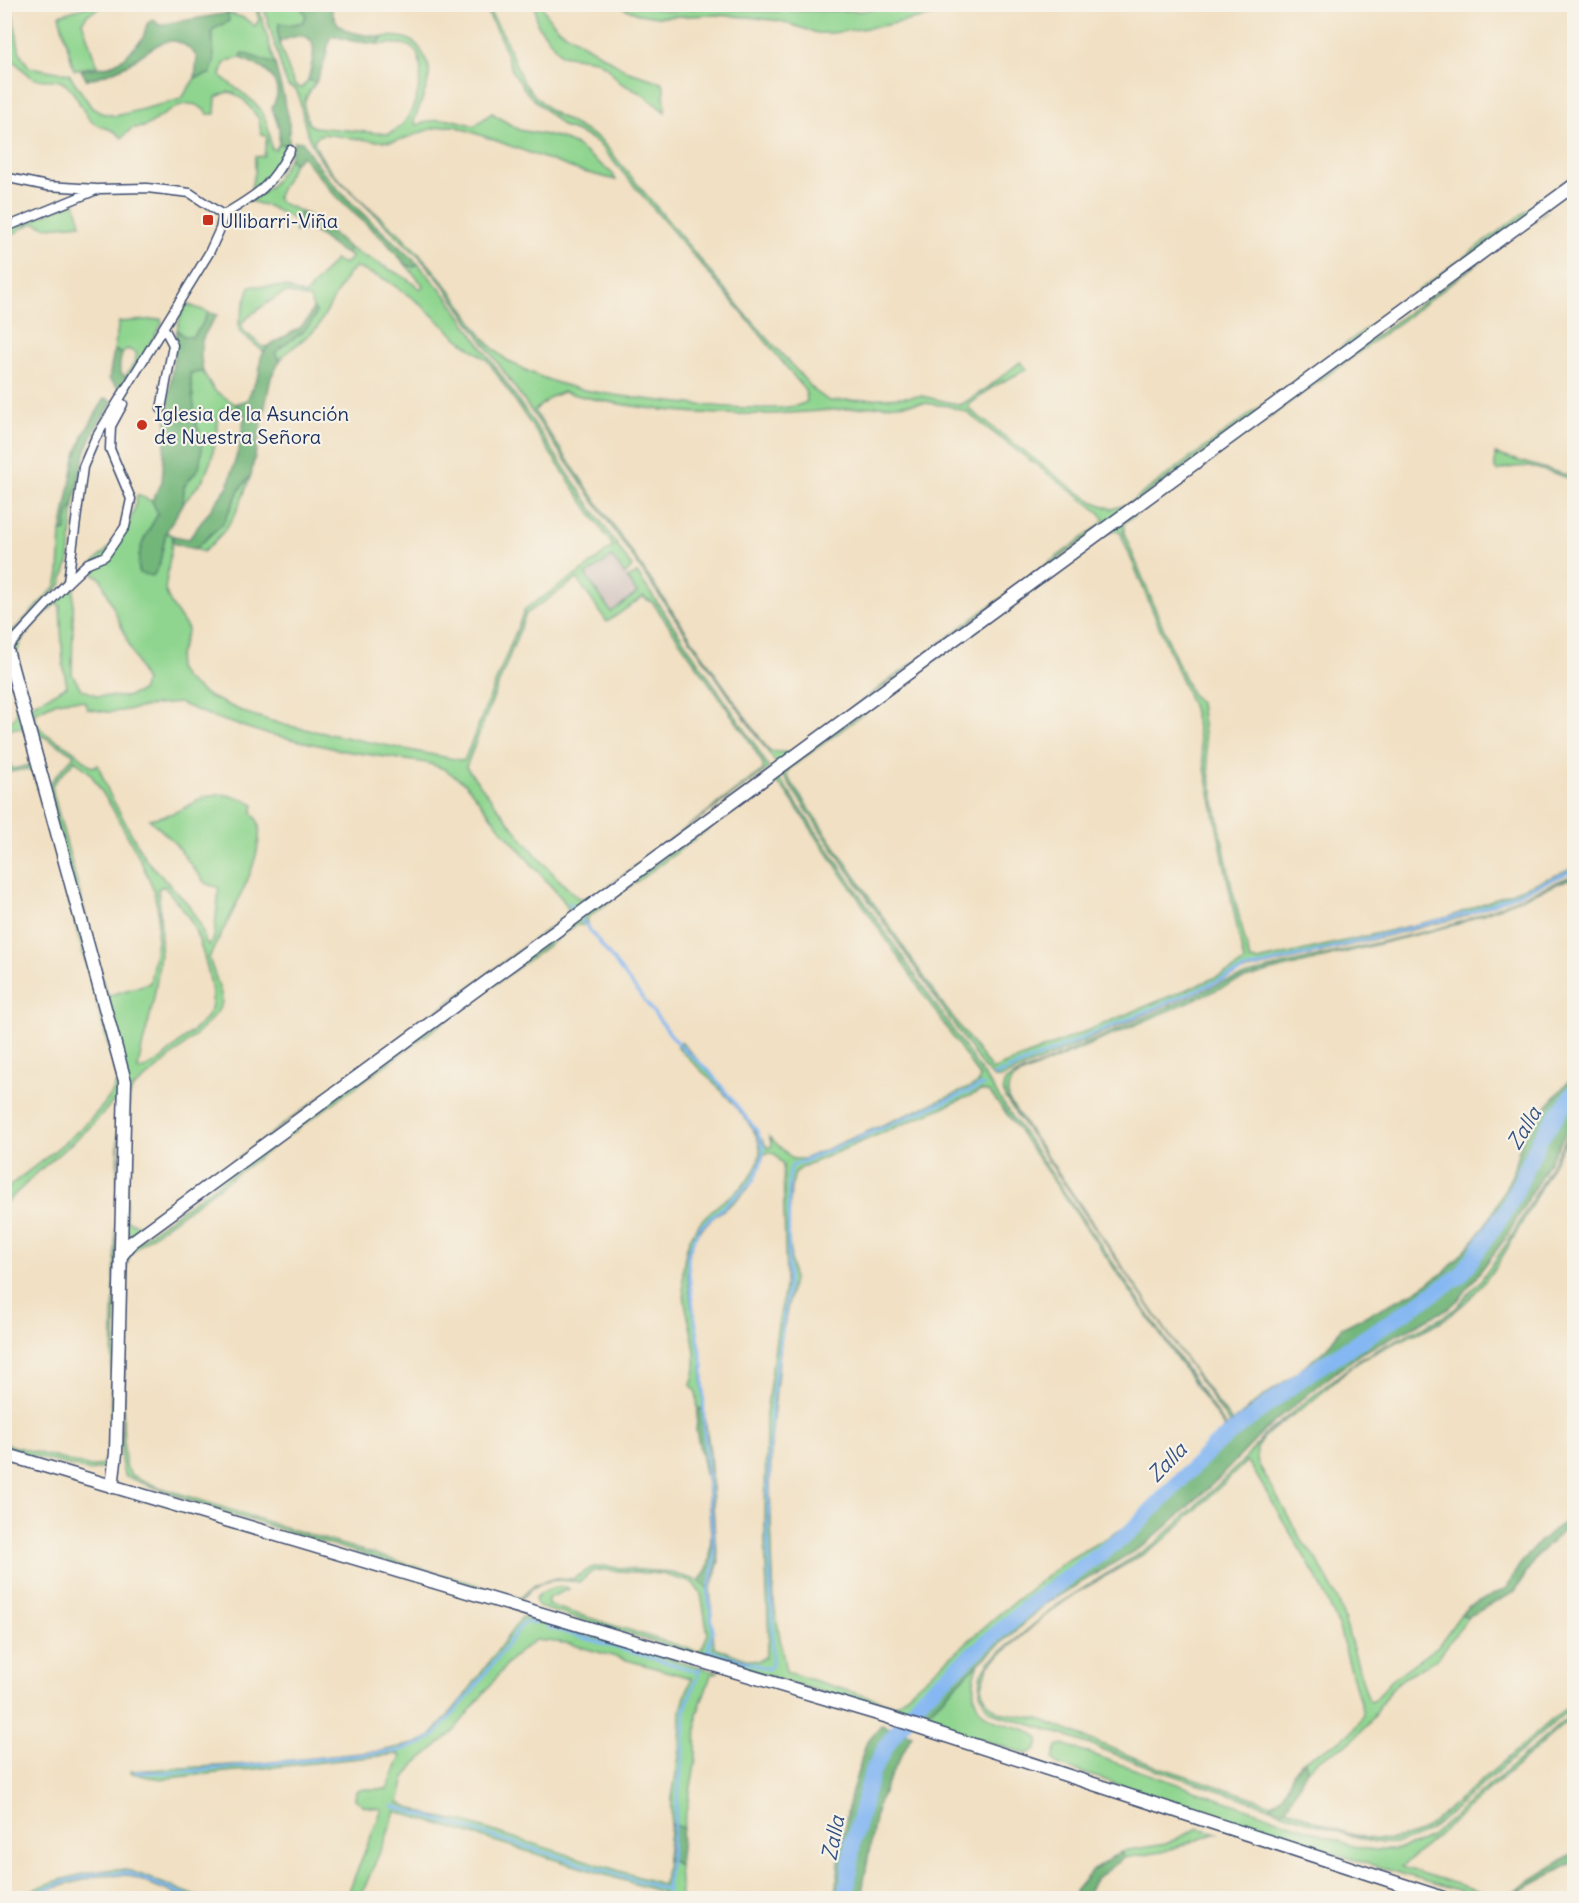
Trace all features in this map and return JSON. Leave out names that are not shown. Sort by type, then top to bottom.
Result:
[{"type":"street","points":[[112,1487],[117,1453],[124,1081],[6,644],[88,562],[105,556],[125,527],[131,499],[110,449],[111,426],[164,328],[209,253],[220,229],[223,215],[262,191],[280,170],[290,150]]},
{"type":"street","points":[[4,177],[46,186],[99,189],[147,188],[190,193],[223,215]]},
{"type":"street","points":[[121,1256],[132,1242],[1575,185]]},
{"type":"street","points":[[4,228],[99,189]]},
{"type":"street","points":[[161,409],[173,345],[164,328]]},
{"type":"street","points":[[68,582],[84,467],[94,439],[154,346]]},
{"type":"street","points":[[4,1454],[888,1717],[1443,1899]]},
{"type":"shaded area","points":[[613,557],[637,593],[611,612],[586,575]]},
{"type":"green space","points":[[331,4],[336,22],[348,31],[383,37],[377,44],[330,37],[325,60],[316,82],[308,80],[314,52],[311,40],[298,36],[280,42],[279,23],[289,25],[303,22],[306,16],[300,5]]},
{"type":"green space","points":[[5,5],[11,5],[20,53],[29,67],[69,74],[92,108],[101,113],[116,116],[178,100],[195,78],[210,74],[214,63],[212,30],[228,21],[228,13],[244,18],[255,26],[259,20],[255,5],[258,5],[275,64],[242,53],[241,58],[224,64],[221,76],[257,105],[262,112],[271,148],[275,150],[279,144],[289,145],[278,171],[253,193],[251,187],[255,173],[255,157],[264,156],[267,137],[261,133],[259,119],[245,101],[233,93],[228,92],[216,97],[215,114],[208,114],[193,104],[185,104],[146,126],[132,128],[122,138],[114,131],[95,124],[86,115],[67,85],[58,81],[34,79],[17,63],[5,59]]},
{"type":"green space","points":[[93,5],[106,5],[88,14],[82,22],[97,66],[74,70],[59,15]]},
{"type":"green space","points":[[263,5],[300,5],[306,16],[303,22],[289,25],[279,23],[278,33],[280,46],[293,82],[297,87],[302,88],[308,80],[316,82],[306,97],[304,106],[309,124],[314,127],[389,134],[401,126],[411,112],[418,92],[421,70],[419,60],[416,52],[409,46],[377,44],[383,37],[403,37],[418,46],[429,69],[426,87],[414,121],[417,125],[446,119],[474,126],[492,113],[519,130],[558,137],[574,144],[612,173],[616,180],[580,171],[455,126],[437,127],[388,142],[323,134],[314,140],[327,165],[338,178],[415,249],[457,299],[490,346],[515,365],[579,389],[698,405],[768,408],[793,406],[807,401],[805,390],[759,333],[597,142],[563,126],[528,94],[513,73],[502,42],[484,5],[486,5],[504,36],[522,80],[531,92],[552,112],[600,139],[743,311],[815,391],[829,401],[922,396],[961,405],[1020,362],[1027,369],[993,387],[969,405],[969,409],[1076,491],[1112,509],[1128,504],[1574,176],[1574,181],[777,765],[445,287],[419,257],[326,168],[308,134],[299,96],[296,90],[288,86]],"holes":[[[563,392],[639,407],[716,414],[788,413],[924,403],[948,406],[966,412],[1100,513],[1104,519],[1100,525],[791,753],[769,751],[534,411],[551,397]]]},
{"type":"green space","points":[[535,5],[542,5],[548,17],[559,29],[629,72],[661,82],[664,86],[665,112],[642,94],[619,82],[608,68],[596,60],[561,55],[537,24]]},
{"type":"green space","points":[[617,5],[672,11],[705,7],[765,11],[860,11],[902,5],[988,5],[881,26],[817,33],[780,21],[715,15],[658,17],[638,14]]},
{"type":"green space","points":[[228,13],[229,21],[212,30],[214,63],[210,74],[195,78],[197,57],[188,48],[172,41],[164,42],[125,66],[98,77],[87,80],[81,70],[110,66],[124,58],[143,38],[147,24],[153,19],[159,25]]},
{"type":"green space","points":[[242,53],[275,64],[289,119],[289,145],[279,144],[279,128],[272,108],[277,94],[274,80],[265,71],[241,58]]},
{"type":"green space","points":[[295,141],[303,142],[339,190],[418,264],[414,267],[406,265],[386,242],[337,198],[302,156],[294,163],[289,158]]},
{"type":"green space","points":[[289,158],[294,163],[277,198],[281,203],[302,212],[296,220],[268,206],[249,201],[273,184]]},
{"type":"green space","points":[[75,202],[81,224],[47,227],[34,223],[5,240],[5,231]]},
{"type":"green space","points":[[1548,210],[1407,317],[1124,523],[1124,533],[1191,693],[1200,703],[1210,778],[1232,888],[1250,960],[1258,961],[1449,917],[1574,868],[1574,871],[1463,917],[1241,972],[1001,1078],[994,1078],[983,1067],[782,774],[784,769]],"holes":[[[1120,532],[1193,708],[1244,962],[1231,971],[992,1070],[939,999],[786,775],[789,769],[1107,533]]]},
{"type":"green space","points":[[302,212],[321,224],[349,248],[347,254],[316,233],[303,230],[295,232],[296,220]]},
{"type":"green space","points":[[349,248],[404,277],[421,289],[423,285],[406,265],[414,267],[418,264],[449,299],[632,567],[625,575],[612,557],[586,575],[611,612],[637,593],[627,578],[637,573],[769,768],[605,889],[763,770],[763,764],[747,737],[653,603],[643,597],[607,622],[577,579],[526,614],[466,767],[519,835],[562,883],[578,898],[594,897],[136,1234],[126,1232],[126,1220],[135,1224],[147,1225],[570,913],[563,900],[502,830],[466,784],[444,769],[427,763],[345,751],[260,732],[179,703],[107,712],[88,709],[84,701],[71,700],[57,702],[34,713],[35,720],[49,736],[74,751],[92,767],[98,765],[109,793],[146,860],[188,904],[209,945],[214,938],[219,888],[205,883],[173,841],[149,819],[183,809],[211,795],[224,795],[237,797],[254,805],[252,813],[259,825],[256,857],[250,875],[209,958],[222,1002],[197,1034],[132,1089],[129,1099],[126,1214],[127,1106],[47,786],[74,756],[43,736],[36,738],[13,654],[14,645],[74,579],[72,674],[81,689],[98,696],[126,697],[142,691],[145,682],[101,579],[89,567],[126,528],[135,508],[137,495],[152,501],[158,514],[141,549],[139,573],[159,566],[166,532],[173,536],[165,590],[171,604],[188,629],[177,668],[185,679],[208,696],[246,713],[284,725],[464,761],[525,609],[585,569],[613,546],[488,361],[457,338],[418,302],[386,280],[355,267],[348,274],[317,328],[284,355],[280,361],[275,353],[283,343],[302,333],[316,312],[310,298],[286,293],[262,307],[241,324],[244,331],[263,347],[268,346],[264,352],[240,332],[238,325],[250,286],[285,287],[305,295],[335,260],[345,264],[352,257],[347,254]],"holes":[[[56,603],[60,606],[63,665],[67,686],[30,706],[18,671],[17,659],[18,648],[31,629]],[[75,760],[90,773],[138,855],[153,888],[158,911],[157,940],[150,983],[107,996],[52,785]],[[164,886],[191,923],[209,975],[211,1008],[206,1018],[161,1059],[138,1070],[158,970],[161,943],[158,889]]]},
{"type":"green space","points":[[186,304],[208,312],[201,327],[192,337],[184,336],[177,330]]},
{"type":"green space","points":[[313,308],[316,311],[310,325],[275,353],[280,361],[271,377],[251,475],[240,489],[223,523],[195,549],[172,543],[173,536],[189,539],[228,486],[245,414],[235,404],[247,400],[259,374],[261,357],[268,346],[300,328],[308,319]]},
{"type":"green space","points":[[208,312],[217,315],[202,342],[203,372],[190,373],[196,424],[201,436],[202,449],[199,468],[184,486],[183,504],[166,532],[159,566],[153,576],[139,573],[141,549],[158,514],[152,501],[162,482],[167,413],[177,330],[184,336],[192,337],[201,327]]},
{"type":"green space","points":[[161,319],[162,324],[128,379],[125,377],[137,353],[127,349],[122,354],[114,350],[119,322]]},
{"type":"green space","points":[[114,350],[122,354],[120,368],[122,374],[128,379],[121,390],[109,379]]},
{"type":"green space","points":[[203,372],[214,390],[245,414],[228,407],[220,410],[212,458],[204,478],[183,504],[184,486],[199,468],[201,436],[196,424],[190,373]]},
{"type":"green space","points":[[105,398],[113,402],[98,424],[86,450],[74,504],[68,515],[66,531],[61,532],[75,458],[84,434]]},
{"type":"green space","points":[[1495,454],[1574,477],[1574,480],[1536,468],[1518,466],[1497,471]]},
{"type":"green space","points":[[251,475],[238,509],[222,534],[203,552],[195,549],[223,523],[240,489]]},
{"type":"green space","points":[[74,504],[69,560],[61,585],[8,638],[4,621],[7,631],[15,629],[56,586],[59,574],[61,532],[66,531],[68,515]]},
{"type":"green space","points":[[5,651],[27,729],[13,728],[5,734],[10,765],[13,769],[36,764],[116,1061],[120,1084],[112,1439],[108,1462],[100,1469],[90,1471],[5,1449],[5,1444],[91,1467],[101,1465],[107,1457],[110,1438],[119,1102],[116,1099],[88,1129],[5,1204],[5,1192],[12,1184],[74,1134],[105,1104],[114,1089],[117,1077],[34,774],[27,769],[10,772],[5,753],[4,725],[11,722],[16,715],[17,708]]},
{"type":"green space","points":[[775,778],[782,782],[1226,1427],[1010,1118],[989,1092],[981,1091],[804,1166],[795,1173],[791,1188],[788,1232],[793,1279],[781,1340],[771,1439],[770,1493],[774,1605],[786,1672],[895,1705],[998,1615],[1064,1562],[1131,1524],[1121,1536],[1051,1580],[938,1678],[902,1716],[538,1607],[535,1599],[549,1589],[566,1587],[569,1589],[548,1598],[548,1605],[696,1651],[701,1650],[708,1634],[701,1594],[693,1583],[662,1574],[593,1571],[580,1582],[557,1580],[541,1583],[517,1601],[213,1509],[126,1477],[121,1461],[123,1263],[136,1243]],"holes":[[[770,784],[778,784],[784,789],[980,1077],[978,1084],[804,1159],[793,1159],[769,1137],[772,1146],[768,1148],[723,1088],[681,1042],[677,1047],[738,1109],[757,1137],[760,1148],[758,1163],[751,1176],[701,1221],[687,1246],[683,1284],[695,1353],[691,1385],[696,1391],[698,1410],[703,1408],[702,1367],[688,1278],[690,1248],[702,1228],[749,1187],[764,1154],[770,1152],[776,1155],[783,1165],[786,1282],[766,1414],[765,1541],[769,1639],[765,1657],[758,1661],[745,1659],[714,1647],[710,1590],[699,1581],[672,1573],[602,1566],[591,1568],[573,1579],[557,1578],[536,1584],[520,1598],[280,1526],[156,1486],[131,1475],[125,1464],[123,1422],[126,1269],[130,1255],[141,1244],[576,925],[587,923],[586,919]]]},
{"type":"green space","points":[[1574,875],[1574,877],[1458,924],[1232,983],[1024,1073],[1011,1081],[1008,1099],[1191,1367],[1232,1422],[1230,1424],[1005,1098],[1004,1083],[1012,1077],[1222,983],[1283,965],[1467,920]]},
{"type":"green space","points":[[1574,1075],[1574,1118],[1507,1236],[1461,1297],[1448,1309],[1361,1353],[1267,1428],[1218,1479],[1146,1544],[1045,1604],[919,1721],[902,1716],[938,1678],[1051,1580],[1121,1536],[1131,1524],[1158,1504],[1199,1452],[1256,1402],[1326,1349],[1341,1328],[1414,1292],[1445,1272],[1490,1218],[1512,1175],[1524,1132]]},
{"type":"green space","points":[[1574,1124],[1574,1129],[1501,1259],[1464,1304],[1441,1321],[1356,1364],[1307,1405],[1273,1429],[1257,1448],[1258,1463],[1302,1541],[1317,1559],[1339,1602],[1368,1699],[1371,1702],[1375,1700],[1391,1680],[1438,1646],[1461,1614],[1468,1617],[1437,1659],[1402,1679],[1390,1690],[1369,1723],[1352,1741],[1317,1761],[1307,1770],[1305,1760],[1347,1735],[1360,1721],[1363,1713],[1339,1628],[1321,1585],[1251,1466],[1246,1462],[1164,1540],[1076,1593],[1041,1619],[988,1666],[982,1686],[989,1704],[999,1712],[1040,1719],[1150,1764],[1272,1804],[1272,1808],[1166,1773],[1055,1732],[998,1715],[988,1709],[980,1692],[981,1676],[989,1662],[1058,1604],[1156,1543],[1245,1459],[1264,1435],[1357,1361],[1456,1308],[1481,1280],[1510,1239]]},
{"type":"green space","points":[[703,1408],[710,1452],[715,1541],[719,1561],[710,1590],[699,1581],[710,1559],[711,1534],[707,1482],[696,1430],[698,1410]]},
{"type":"green space","points":[[1573,1515],[1572,1523],[1537,1555],[1515,1592],[1468,1617],[1461,1614],[1469,1606],[1507,1588],[1515,1572],[1536,1545]]},
{"type":"green space","points":[[522,1617],[718,1672],[711,1675],[697,1714],[696,1760],[683,1828],[671,1824],[672,1798],[680,1750],[681,1710],[691,1678],[566,1643],[535,1640],[512,1658],[452,1733],[415,1764],[405,1778],[399,1803],[432,1816],[464,1822],[664,1885],[667,1858],[679,1865],[681,1898],[663,1898],[662,1892],[395,1811],[360,1898],[346,1898],[382,1809],[364,1806],[355,1799],[356,1791],[387,1789],[401,1756],[399,1754],[158,1779],[131,1773],[131,1771],[253,1764],[381,1751],[414,1744],[429,1738],[463,1698]]},
{"type":"green space","points":[[979,1663],[974,1682],[978,1707],[992,1719],[1027,1730],[1035,1735],[1039,1742],[1032,1752],[1027,1754],[919,1721]]},
{"type":"green space","points":[[1574,1701],[1574,1705],[1436,1825],[1411,1840],[1398,1843],[1374,1842],[1348,1835],[1280,1811],[1286,1808],[1337,1830],[1371,1839],[1406,1837],[1424,1830]]},
{"type":"green space","points":[[1574,1712],[1574,1715],[1402,1867],[1499,1897],[1518,1889],[1519,1892],[1513,1898],[1486,1898],[1358,1861],[1058,1765],[1053,1759],[1057,1747],[1063,1744],[1357,1847],[1376,1850],[1394,1849],[1412,1845],[1430,1837]]},
{"type":"green space","points":[[881,1725],[912,1735],[877,1807],[861,1898],[836,1898],[840,1854],[849,1802],[866,1743]]},
{"type":"green space","points":[[1305,1760],[1307,1770],[1286,1808],[1280,1811],[1272,1808],[1272,1804],[1278,1800],[1296,1769]]},
{"type":"green space","points":[[671,1824],[683,1828],[679,1865],[667,1858]]},
{"type":"green space","points":[[1198,1828],[1217,1833],[1162,1852],[1124,1858],[1121,1851],[1166,1844]]},
{"type":"green space","points":[[1121,1851],[1124,1858],[1094,1881],[1085,1898],[1076,1898],[1075,1891],[1091,1872]]},
{"type":"green space","points":[[1574,1852],[1574,1862],[1519,1892],[1518,1889]]},
{"type":"green space","points":[[115,1869],[131,1871],[201,1898],[186,1898],[127,1875],[97,1876],[50,1889],[30,1898],[15,1898],[64,1879]]},
{"type":"waterway","points":[[994,1076],[1244,970],[1470,913],[1574,870]]},
{"type":"waterway","points":[[569,903],[575,912]]},
{"type":"waterway","points":[[582,920],[678,1044],[709,1071],[757,1131],[764,1149],[760,1166],[752,1182],[699,1228],[688,1253],[693,1308],[703,1366],[704,1431],[715,1560],[708,1593],[713,1631],[708,1650]]},
{"type":"waterway","points":[[707,1654],[708,1650],[768,1669],[772,1665],[773,1636],[768,1535],[769,1453],[773,1391],[788,1287],[789,1175],[792,1166],[984,1085]]},
{"type":"waterway","name":"Zalla","points":[[846,1898],[853,1842],[872,1772],[890,1740],[923,1697],[1032,1603],[1128,1534],[1213,1447],[1305,1376],[1461,1275],[1509,1206],[1540,1139],[1574,1092]]},
{"type":"waterway","points":[[136,1772],[171,1773],[360,1755],[398,1751],[423,1743],[435,1735],[470,1694],[524,1622],[536,1624]]},
{"type":"waterway","points":[[547,1627],[699,1672]]},
{"type":"waterway","points":[[667,1898],[684,1747],[685,1709],[700,1669]]},
{"type":"waterway","points":[[393,1806],[668,1890]]},
{"type":"waterway","points":[[24,1898],[67,1881],[101,1873],[128,1873],[193,1898]]},
{"type":"place","name":"Ullibarri-Viña","points":[[208,220]]},
{"type":"place","name":"Iglesia de la Asunción de Nuestra Señora","points":[[142,425]]}]
